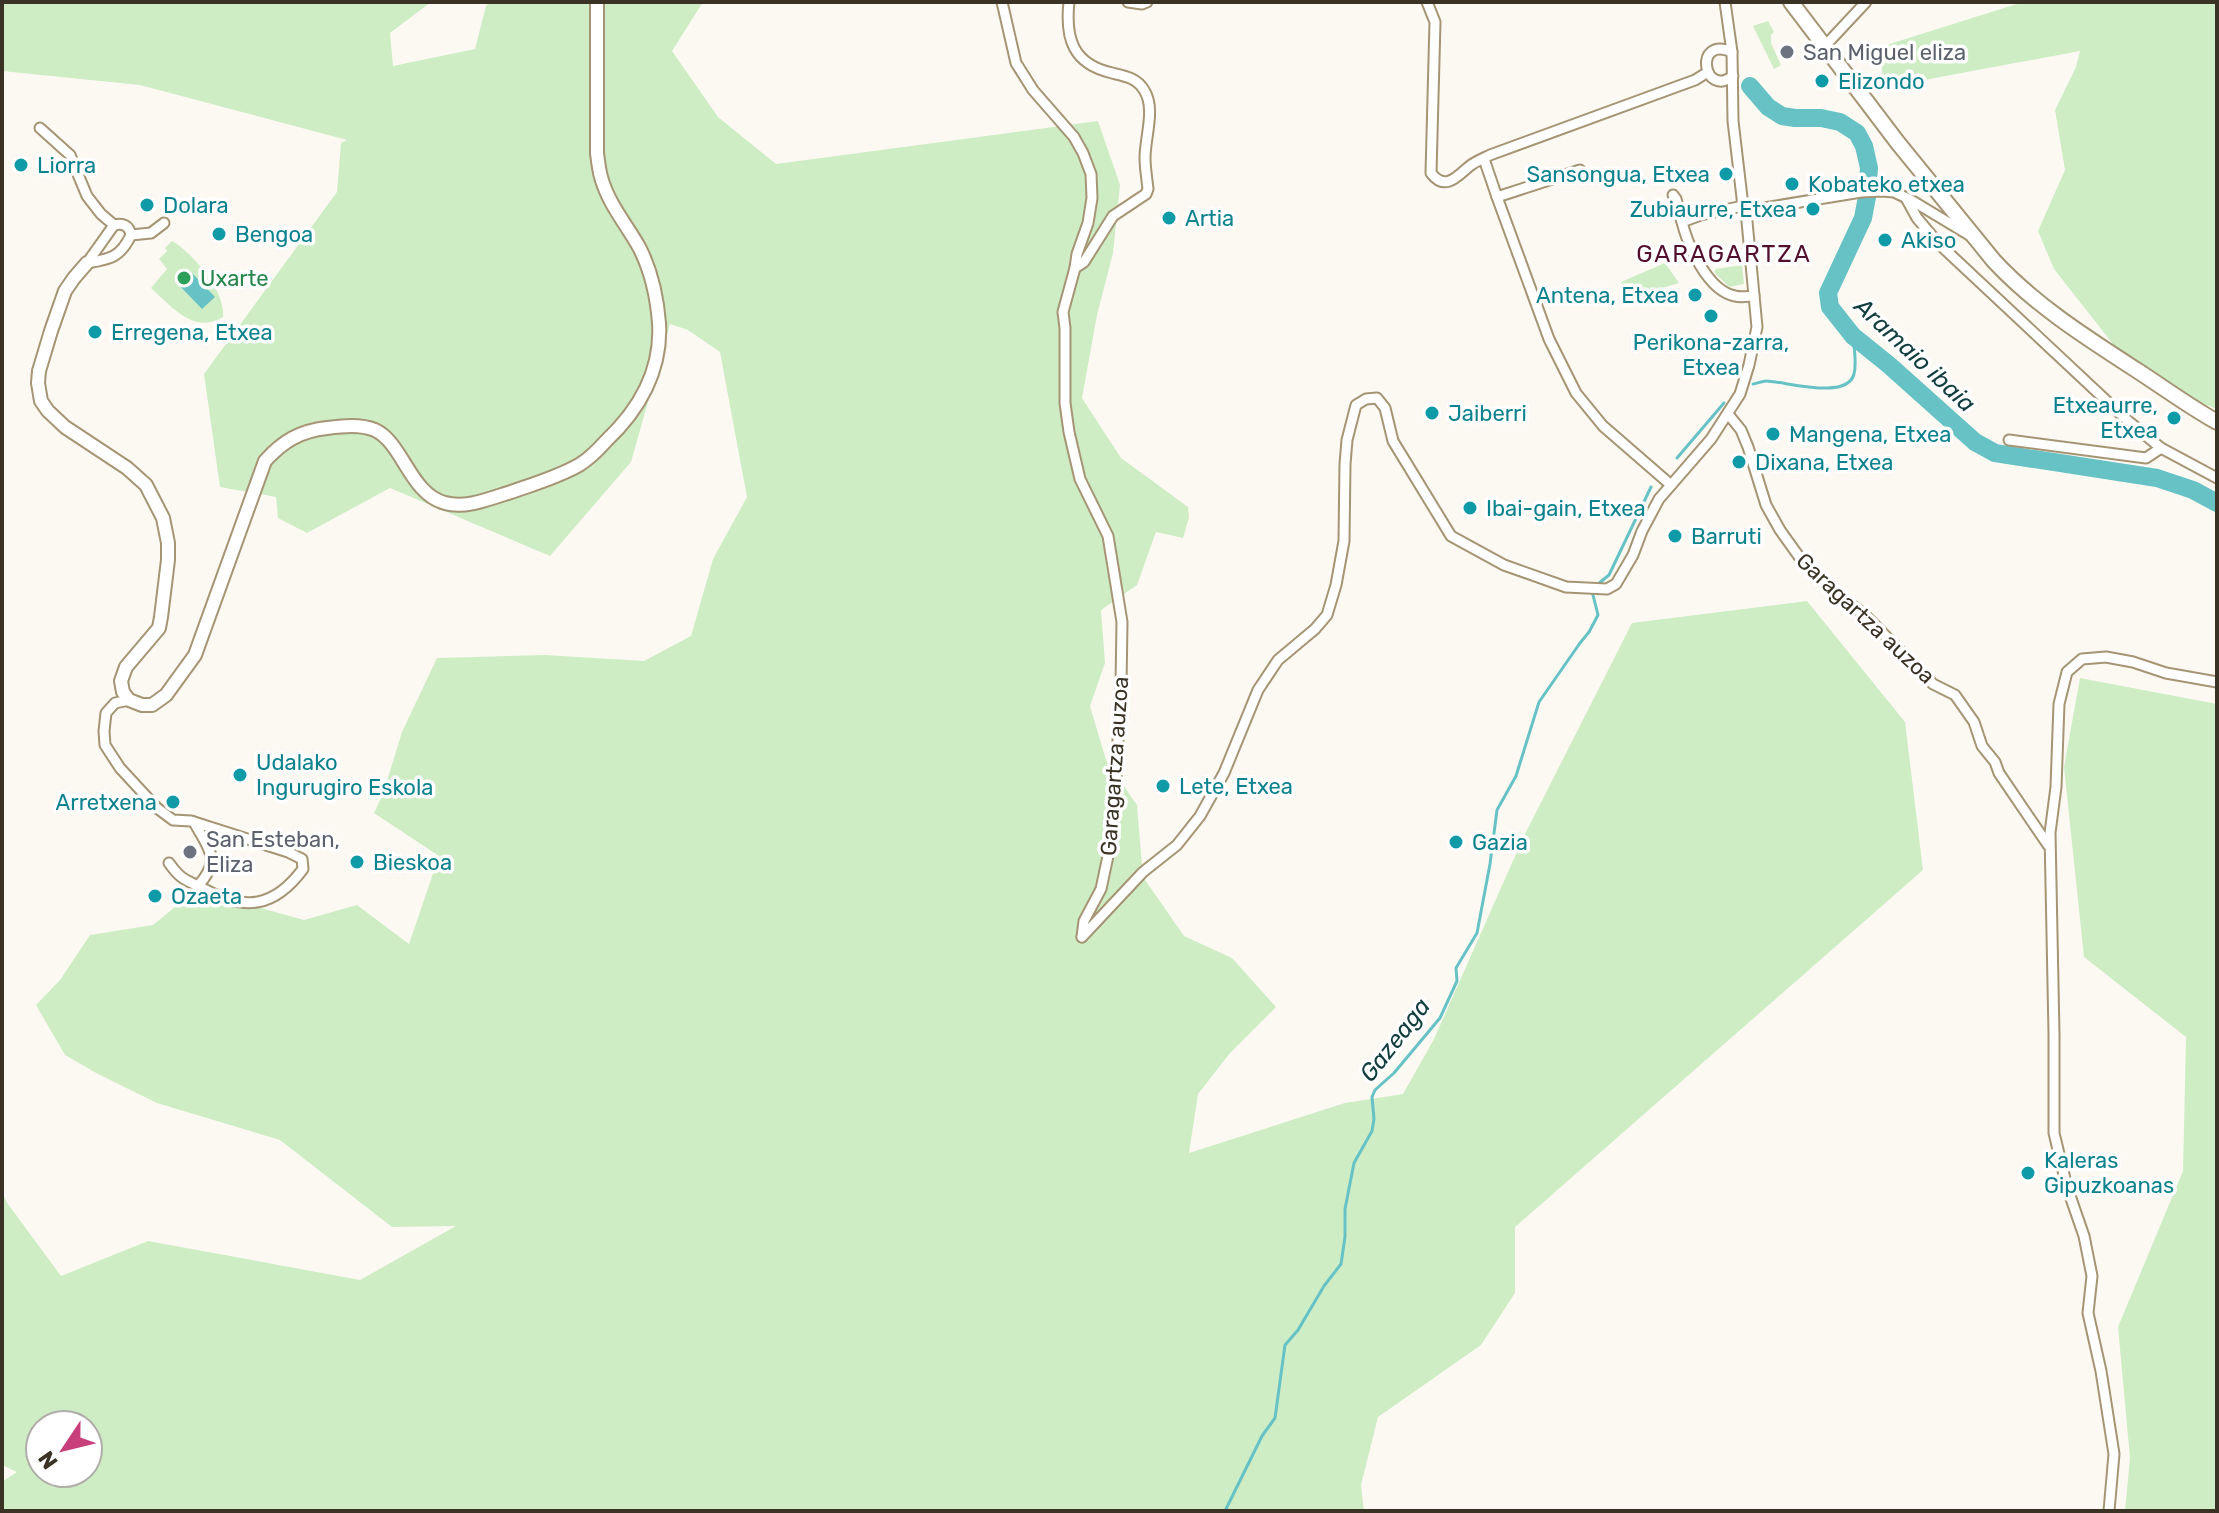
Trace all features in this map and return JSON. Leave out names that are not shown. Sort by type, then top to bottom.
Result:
[{"type":"main road","points":[[1791,2],[1975,238],[2011,279],[2075,330],[2217,422]]},
{"type":"street","points":[[87,263],[112,258],[124,248],[131,235],[130,229],[120,223],[114,225],[74,278],[62,299],[38,383],[41,401],[48,411],[65,427],[127,468],[146,485],[163,518],[168,560],[159,628],[126,667],[121,681],[123,692],[129,700],[152,705],[166,695],[195,655],[265,461],[294,435],[340,426],[360,426],[377,431],[386,438],[427,494],[445,503],[462,505],[534,484],[582,463],[623,425],[639,404],[657,359],[659,325],[650,275],[601,177],[596,115],[597,2]]},
{"type":"street","points":[[1002,2],[1016,63],[1025,80],[1074,137],[1091,174],[1092,198],[1088,223],[1075,268]]},
{"type":"street","points":[[1069,2],[1071,42],[1078,56],[1098,69],[1135,80],[1145,90],[1149,107],[1146,194],[1113,216],[1089,255],[1075,268]]},
{"type":"street","points":[[1128,2],[1147,2]]},
{"type":"street","points":[[1427,2],[1435,22],[1431,173],[1436,179],[1444,181],[1453,180],[1484,159],[1685,84],[1708,72]]},
{"type":"street","points":[[1725,2],[1732,52],[1733,76],[1719,82],[1708,72],[1706,59],[1718,49],[1732,52]]},
{"type":"street","points":[[1824,47],[1866,2]]},
{"type":"street","name":"Garagartza auzoa","points":[[1075,268],[1063,312],[1065,403],[1080,479],[1108,536],[1122,622],[1115,796],[1108,856],[1101,889],[1084,921],[1082,937],[1143,872],[1177,845],[1192,826],[1224,773],[1258,690],[1278,660],[1327,615],[1344,541],[1346,452],[1356,405],[1366,399],[1377,398],[1385,408],[1393,441],[1451,536],[1504,565],[1566,587],[1607,589],[1616,584],[1659,499],[1711,439],[1728,414],[1740,394],[1749,365],[1757,327],[1733,121],[1733,76]]},
{"type":"street","points":[[40,128],[70,155],[87,196],[114,225]]},
{"type":"street","points":[[1484,159],[1549,339],[1577,395],[1603,426],[1671,485]]},
{"type":"street","points":[[1497,197],[1580,170]]},
{"type":"street","points":[[1682,222],[1701,215],[1876,190],[1894,192],[1975,238]]},
{"type":"street","points":[[1673,195],[1692,251],[1712,281],[1735,296],[1754,296]]},
{"type":"street","points":[[1906,198],[1917,218],[1938,243],[2127,420],[2161,448],[2217,478]]},
{"type":"street","points":[[131,235],[151,233],[164,223]]},
{"type":"street","name":"Garagartza auzoa","points":[[1728,414],[1741,430],[1766,505],[1793,549],[1820,580],[1864,614],[1933,684],[1955,695],[1964,705],[1982,746],[2050,848]]},
{"type":"street","points":[[2009,440],[2146,458],[2161,448]]},
{"type":"street","points":[[2109,1511],[2114,1454],[2088,1313],[2092,1276],[2084,1236],[2067,1187],[2054,1133],[2050,833],[2056,787],[2059,704],[2067,672],[2082,659],[2106,657],[2166,673],[2217,682]]},
{"type":"street","points":[[129,700],[115,703],[106,713],[104,731],[108,751],[129,780],[166,816],[288,852],[302,859],[303,869],[287,888],[274,897],[257,903],[242,903],[229,901],[178,877],[169,863]]},
{"type":"street","points":[[194,822],[211,853],[212,862],[211,870],[198,886]]},
{"type":"green space","points":[[2,2],[431,2],[390,33],[393,66],[475,49],[486,6],[490,2],[703,2],[672,51],[718,117],[776,164],[1098,121],[1120,185],[1113,253],[1097,315],[1082,398],[1121,458],[1188,507],[1189,518],[1183,538],[1156,532],[1137,585],[1101,610],[1105,663],[1090,706],[1106,760],[1137,805],[1143,877],[1184,936],[1232,958],[1276,1007],[1230,1053],[1198,1094],[1189,1153],[1345,1103],[1403,1094],[1434,1039],[1524,836],[1632,623],[1807,601],[1905,722],[1923,870],[1515,1227],[1515,1293],[1481,1345],[1378,1417],[1361,1485],[1364,1511],[2,1511],[2,1482],[17,1472],[2,1465],[2,1193],[61,1276],[148,1241],[360,1280],[456,1226],[392,1227],[280,1140],[157,1103],[98,1074],[65,1055],[36,1005],[60,980],[90,935],[153,925],[192,893],[304,920],[357,905],[409,944],[439,856],[374,813],[402,732],[437,658],[545,655],[644,661],[691,636],[713,559],[747,497],[720,352],[688,330],[670,324],[631,462],[550,556],[390,488],[307,533],[278,518],[276,497],[220,487],[204,374],[337,192],[341,143],[347,140],[140,85],[2,71]]},
{"type":"green space","points":[[2023,2],[2217,2],[2217,409],[2199,402],[2120,353],[2054,269],[2038,231],[2065,170],[2055,110],[2076,67],[2080,51],[1908,83],[1883,81],[1880,47]]},
{"type":"green space","points":[[1768,21],[1774,32],[1771,43],[1781,65],[1774,69],[1753,26]]},
{"type":"green space","name":"Uxarte","points":[[172,241],[189,254],[214,285],[223,307],[223,317],[202,323],[193,320],[175,310],[151,288],[167,269],[159,259]]},
{"type":"green space","points":[[1665,263],[1679,283],[1628,298],[1621,282]]},
{"type":"green space","points":[[1742,265],[1744,284],[1729,287],[1714,272],[1716,269]]},
{"type":"green space","points":[[2080,678],[2217,704],[2217,1511],[2125,1511],[2130,1458],[2118,1327],[2183,1171],[2186,1037],[2084,957],[2064,767]]},
{"type":"water","points":[[189,270],[215,297],[202,309],[176,282]]},
{"type":"waterway","name":"Aramaio ibaia","points":[[1750,86],[1768,107],[1782,116],[1840,122],[1857,133],[1864,146],[1869,168],[1863,218],[1828,293],[1830,307],[1853,336],[1975,442],[1995,453],[2157,478],[2193,490],[2217,503]]},
{"type":"waterway","name":"Gazeaga","points":[[1753,384],[1766,381],[1828,388],[1849,382],[1854,374],[1853,336]]},
{"type":"waterway","name":"Gazeaga","points":[[1677,458],[1724,403]]},
{"type":"waterway","name":"Gazeaga","points":[[1598,584],[1609,575],[1651,487]]},
{"type":"waterway","name":"Gazeaga","points":[[1225,1511],[1262,1436],[1275,1418],[1285,1345],[1341,1264],[1345,1209],[1354,1163],[1372,1131],[1372,1097],[1375,1090],[1394,1073],[1440,1018],[1457,981],[1456,968],[1477,933],[1497,810],[1516,776],[1539,702],[1598,615],[1592,591]]},
{"type":"place","name":"San Miguel eliza","points":[[1787,52]]},
{"type":"place","name":"Elizondo","points":[[1822,81]]},
{"type":"place","name":"Liorra","points":[[21,165]]},
{"type":"place","name":"Sansongua, Etxea","points":[[1726,174]]},
{"type":"place","name":"Kobateko etxea","points":[[1792,184]]},
{"type":"place","name":"Dolara","points":[[147,205]]},
{"type":"place","name":"Zubiaurre, Etxea","points":[[1813,209]]},
{"type":"place","name":"Artia","points":[[1169,218]]},
{"type":"place","name":"Bengoa","points":[[219,234]]},
{"type":"place","name":"Akiso","points":[[1885,240]]},
{"type":"place","name":"Uxarte","points":[[184,278]]},
{"type":"place","name":"Antena, Etxea","points":[[1695,295]]},
{"type":"place","name":"Perikona-zarra, Etxea","points":[[1711,316]]},
{"type":"place","name":"Erregena, Etxea","points":[[95,332]]},
{"type":"place","name":"Jaiberri","points":[[1432,413]]},
{"type":"place","name":"Etxeaurre, Etxea","points":[[2174,418]]},
{"type":"place","name":"Mangena, Etxea","points":[[1773,434]]},
{"type":"place","name":"Dixana, Etxea","points":[[1739,462]]},
{"type":"place","name":"Ibai-gain, Etxea","points":[[1470,508]]},
{"type":"place","name":"Barruti","points":[[1675,536]]},
{"type":"place","name":"Udalako Ingurugiro Eskola","points":[[240,775]]},
{"type":"place","name":"Lete, Etxea","points":[[1163,786]]},
{"type":"place","name":"Arretxena","points":[[173,802]]},
{"type":"place","name":"Gazia","points":[[1456,842]]},
{"type":"place","name":"San Esteban, Eliza","points":[[190,852]]},
{"type":"place","name":"Bieskoa","points":[[357,862]]},
{"type":"place","name":"Ozaeta","points":[[155,896]]},
{"type":"place","name":"Kaleras Gipuzkoanas","points":[[2028,1173]]},
{"type":"district","name":"GARAGARTZA","points":[[1724,254]]}]
